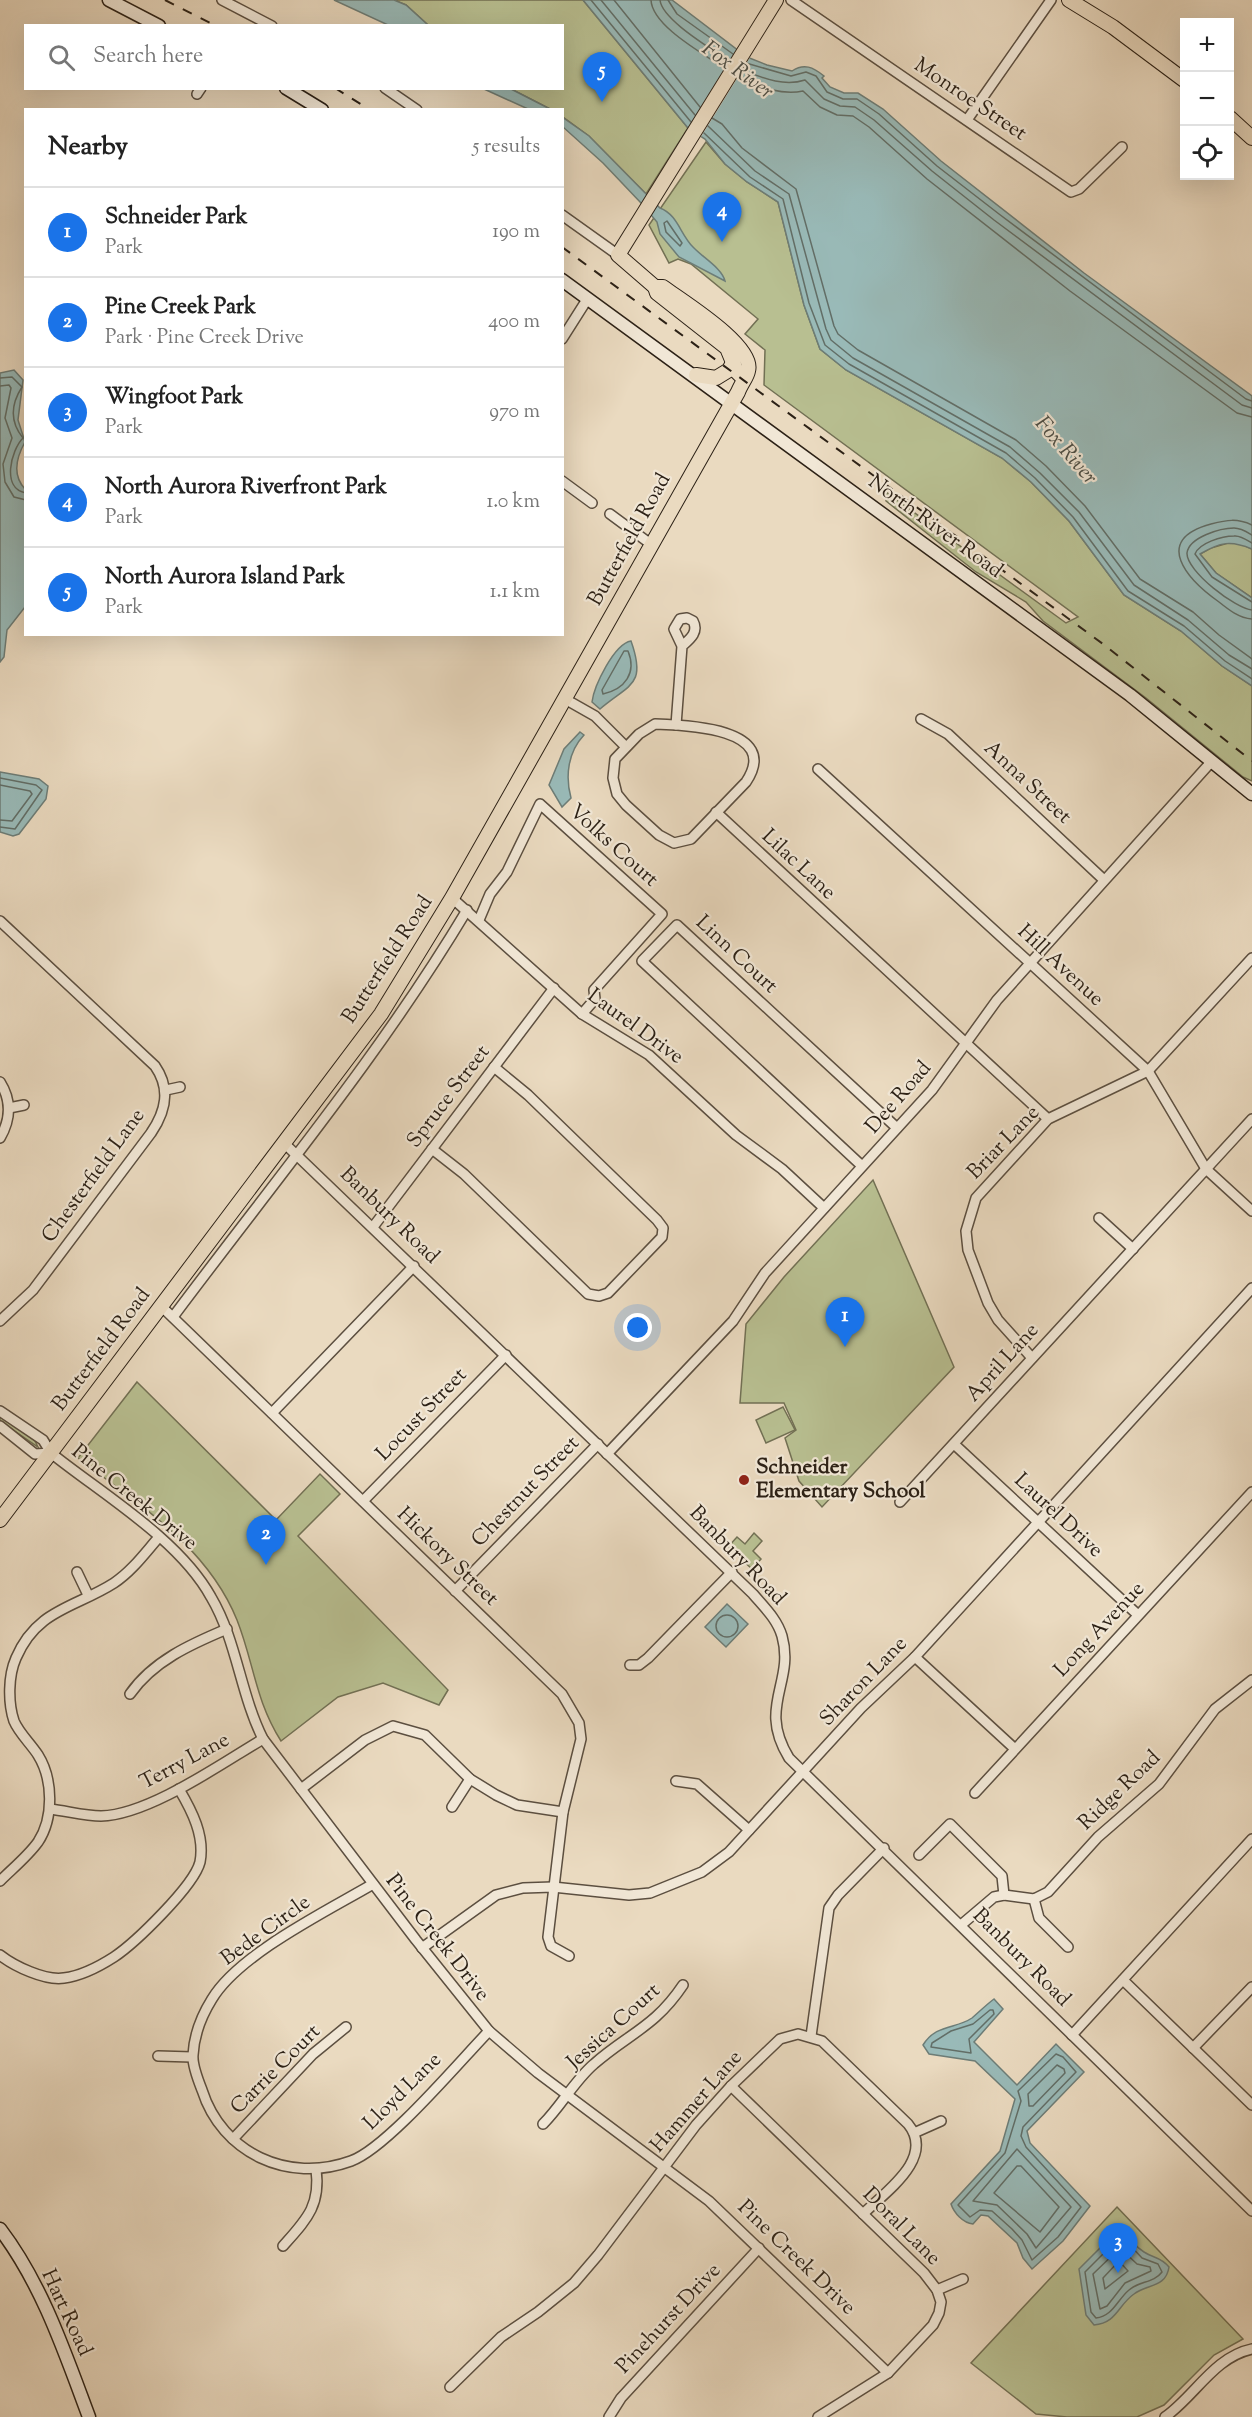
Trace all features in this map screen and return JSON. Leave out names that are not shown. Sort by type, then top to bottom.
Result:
[{"type":"main road","points":[[109,0],[124,4],[156,24]]},
{"type":"main road","points":[[656,287],[657,293],[727,348],[737,372],[743,378],[748,371],[748,363],[736,342],[663,287],[656,287],[618,255],[776,0]]},
{"type":"main road","points":[[1069,0],[1113,27],[1180,76]]},
{"type":"main road","points":[[289,90],[319,108]]},
{"type":"main road","points":[[1234,122],[1252,138]]},
{"type":"main road","name":"North River Road","points":[[564,281],[696,375],[1122,689],[1252,794]]},
{"type":"main road","points":[[696,375],[716,378],[729,370],[734,361]]},
{"type":"main road","name":"Butterfield Road","points":[[0,1520],[381,1014],[452,898],[743,378]]},
{"type":"main road","name":"Hart Road","points":[[0,2229],[12,2245],[54,2325],[89,2417]]},
{"type":"street","points":[[222,0],[268,24]]},
{"type":"street","name":"Monroe Street","points":[[791,0],[1074,192],[1122,147]]},
{"type":"street","points":[[967,120],[1051,0]]},
{"type":"street","points":[[388,90],[414,108]]},
{"type":"street","points":[[564,216],[618,255]]},
{"type":"street","points":[[564,336],[588,298]]},
{"type":"street","points":[[564,482],[592,502]]},
{"type":"street","points":[[610,514],[651,545]]},
{"type":"street","points":[[675,725],[682,646]]},
{"type":"street","points":[[565,699],[595,716],[625,746]]},
{"type":"street","name":"Anna Street","points":[[921,719],[948,734],[1104,880]]},
{"type":"street","points":[[655,724],[675,725],[732,735],[747,744],[753,754],[753,772],[691,838],[674,843],[659,835],[617,794],[613,778],[615,759],[625,746],[655,724]]},
{"type":"street","name":"Dee Road","points":[[608,1454],[733,1321],[765,1273],[932,1090],[997,1000],[1212,761]]},
{"type":"street","name":"Hill Avenue","points":[[818,769],[1148,1071],[1206,1169],[1252,1211]]},
{"type":"street","name":"Volks Court","points":[[479,920],[490,894],[507,872],[540,804],[662,914],[595,988],[595,999],[582,1014]]},
{"type":"street","name":"Lilac Lane","points":[[716,812],[1048,1119]]},
{"type":"street","name":"Laurel Drive","points":[[452,898],[582,1014],[649,1055],[735,1135],[782,1169],[824,1208]]},
{"type":"street","points":[[173,1317],[404,1009],[467,910]]},
{"type":"street","points":[[0,921],[155,1065],[165,1090],[180,1087]]},
{"type":"street","name":"Linn Court","points":[[862,1166],[642,961],[677,925],[897,1128]]},
{"type":"street","name":"Briar Lane","points":[[1032,1358],[1006,1330],[988,1303],[968,1250],[966,1231],[971,1210],[981,1192],[1048,1119],[1148,1071],[1252,958]]},
{"type":"street","name":"Spruce Street","points":[[374,1227],[554,988]]},
{"type":"street","points":[[432,1149],[464,1174],[584,1291],[593,1296],[612,1290],[662,1237],[663,1228],[657,1220],[528,1095],[494,1067]]},
{"type":"street","points":[[0,1082],[8,1098],[9,1108],[6,1128],[0,1138]]},
{"type":"street","name":"Chesterfield Lane","points":[[0,1321],[33,1290],[151,1133],[164,1108],[165,1090]]},
{"type":"street","points":[[9,1108],[24,1105]]},
{"type":"street","name":"April Lane","points":[[900,1502],[1252,1119]]},
{"type":"street","name":"Banbury Road","points":[[284,1143],[732,1572],[772,1617],[782,1636],[785,1654],[774,1708],[780,1742],[789,1758],[884,1848],[1252,2211]]},
{"type":"street","points":[[1100,1218],[1133,1249]]},
{"type":"street","points":[[273,1413],[414,1266]]},
{"type":"street","name":"Sharon Lane","points":[[422,1948],[496,1895],[523,1887],[553,1887],[611,1895],[650,1893],[716,1864],[861,1708],[915,1657],[1252,1288]]},
{"type":"street","name":"Hickory Street","points":[[161,1306],[562,1694],[573,1708],[579,1723],[581,1738],[563,1812],[548,1937],[551,1946],[569,1956]]},
{"type":"street","name":"Locust Street","points":[[363,1501],[506,1355]]},
{"type":"street","name":"Pine Creek Drive","points":[[0,1411],[43,1440],[51,1453],[159,1537],[201,1580],[227,1629],[247,1704],[264,1739],[422,1948],[489,2031],[508,2049],[716,2207],[888,2373]]},
{"type":"street","name":"Pine Creek Drive","points":[[0,1426],[35,1454],[51,1453]]},
{"type":"street","name":"Chestnut Street","points":[[455,1591],[598,1444]]},
{"type":"street","name":"Laurel Drive","points":[[954,1444],[1138,1615]]},
{"type":"street","name":"Long Avenue","points":[[975,1793],[1252,1492]]},
{"type":"street","points":[[0,1881],[38,1843],[50,1809],[48,1785],[40,1757],[15,1722],[10,1694],[11,1674],[15,1659],[32,1630],[53,1613],[114,1582],[136,1564],[159,1537]]},
{"type":"street","points":[[77,1572],[88,1595]]},
{"type":"street","points":[[630,1665],[639,1665],[648,1658],[732,1572]]},
{"type":"street","points":[[130,1694],[141,1678],[184,1647],[227,1629]]},
{"type":"street","points":[[915,1657],[1016,1749]]},
{"type":"street","name":"Ridge Road","points":[[1034,1899],[1048,1892],[1098,1837],[1159,1784],[1215,1709],[1252,1680]]},
{"type":"street","points":[[300,1789],[365,1740],[393,1726],[425,1735],[470,1779],[517,1805],[563,1812]]},
{"type":"street","name":"Terry Lane","points":[[50,1809],[102,1816],[136,1808],[179,1789],[264,1739]]},
{"type":"street","points":[[452,1807],[470,1779]]},
{"type":"street","points":[[676,1781],[698,1784],[749,1830]]},
{"type":"street","points":[[0,1956],[20,1966],[62,1979],[95,1968],[124,1948],[176,1899],[199,1865],[200,1835],[193,1812],[179,1789]]},
{"type":"street","points":[[919,1855],[950,1824],[1002,1876],[1004,1895]]},
{"type":"street","points":[[1072,2034],[1252,1839]]},
{"type":"street","points":[[863,2214],[913,2162],[917,2149],[914,2133],[826,2044],[811,2036],[829,1908],[838,1895],[884,1848]]},
{"type":"street","name":"Bede Circle","points":[[192,2057],[199,2028],[212,1998],[237,1970],[306,1920],[373,1884]]},
{"type":"street","points":[[961,1925],[984,1903],[1004,1895],[1034,1899],[1039,1918],[1068,1947]]},
{"type":"street","points":[[1124,1980],[1252,2105]]},
{"type":"street","name":"Jessica Court","points":[[543,2124],[593,2065],[652,2021],[670,2004],[683,1984]]},
{"type":"street","points":[[1193,2048],[1252,1987]]},
{"type":"street","name":"Carrie Court","points":[[232,2139],[313,2054],[346,2027]]},
{"type":"street","name":"Lloyd Lane","points":[[316,2169],[352,2161],[381,2142],[489,2031]]},
{"type":"street","name":"Hammer Lane","points":[[450,2387],[501,2337],[538,2312],[574,2283],[598,2255],[664,2166],[731,2086],[777,2041],[798,2034],[811,2036]]},
{"type":"street","points":[[158,2056],[192,2057],[209,2112],[232,2139],[252,2155],[277,2165],[316,2169],[318,2189],[309,2217],[283,2246]]},
{"type":"street","name":"Doral Lane","points":[[731,2086],[924,2273],[937,2290],[941,2302],[937,2319],[888,2373],[818,2417]]},
{"type":"street","points":[[914,2133],[941,2121]]},
{"type":"street","name":"Pinehurst Drive","points":[[609,2417],[621,2398],[759,2248]]},
{"type":"street","points":[[937,2290],[963,2279]]},
{"type":"street","points":[[1165,2417],[1180,2406],[1225,2360],[1252,2349]]},
{"type":"green space","points":[[394,0],[583,0],[688,128],[646,194],[589,136],[564,118],[564,108],[548,108],[513,90],[564,90],[564,24],[427,24],[406,5]]},
{"type":"green space","points":[[706,142],[725,164],[747,182],[778,202],[804,305],[820,349],[846,370],[1002,458],[1031,482],[1069,521],[1124,595],[1181,631],[1222,666],[1252,686],[1252,781],[1243,777],[1146,698],[1043,621],[1026,602],[976,572],[886,501],[886,492],[1066,623],[1078,617],[764,385],[765,350],[745,334],[758,319],[691,264],[678,259],[669,263],[649,225]]},
{"type":"green space","points":[[1235,541],[1252,549],[1252,598],[1216,573],[1200,554]]},
{"type":"green space","points":[[873,1180],[954,1367],[822,1507],[799,1481],[785,1438],[796,1430],[784,1403],[740,1403],[746,1324],[784,1277]]},
{"type":"green space","points":[[137,1382],[276,1520],[320,1474],[340,1494],[298,1536],[448,1690],[439,1705],[383,1683],[338,1697],[281,1741],[272,1726],[260,1696],[237,1620],[208,1570],[190,1549],[147,1510],[78,1458]]},
{"type":"green space","points":[[783,1407],[795,1430],[766,1443],[756,1420]]},
{"type":"green space","points":[[0,1415],[35,1441],[38,1447],[0,1421]]},
{"type":"green space","points":[[754,1533],[762,1541],[753,1551],[761,1559],[752,1569],[728,1547],[737,1537],[745,1544]]},
{"type":"green space","points":[[1117,2207],[1243,2339],[1214,2355],[1164,2405],[1137,2417],[1067,2417],[1036,2414],[971,2363]]},
{"type":"water","points":[[334,0],[394,0],[406,5],[427,24],[386,24]]},
{"type":"water","name":"Fox River","points":[[583,0],[672,0],[747,57],[792,71],[801,67],[812,68],[824,76],[822,78],[830,87],[844,93],[858,93],[883,109],[941,161],[1084,273],[1252,396],[1252,549],[1232,543],[1214,547],[1200,554],[1216,573],[1252,598],[1252,686],[1222,666],[1181,631],[1124,595],[1069,521],[1031,482],[1002,458],[846,370],[820,349],[804,305],[778,202],[747,182],[725,164],[705,139],[688,128]]},
{"type":"water","points":[[486,90],[513,90],[548,108],[526,108]]},
{"type":"water","points":[[564,118],[589,136],[660,208],[671,215],[689,242],[716,267],[725,281],[679,257],[660,234],[657,222],[603,163],[564,128]]},
{"type":"water","points":[[14,370],[23,380],[18,420],[24,444],[19,454],[17,472],[24,488],[24,608],[7,630],[4,657],[0,662],[0,373]]},
{"type":"water","points":[[631,641],[637,667],[636,676],[627,688],[600,709],[592,702],[601,676],[618,650]]},
{"type":"water","points":[[580,732],[584,735],[574,749],[569,765],[568,781],[571,798],[562,807],[549,785],[564,749]]},
{"type":"water","points":[[0,772],[39,779],[48,786],[46,799],[19,834],[13,836],[0,832]]},
{"type":"water","points":[[727,1604],[748,1624],[726,1647],[705,1627]]},
{"type":"water","points":[[994,1999],[1003,2009],[974,2042],[1017,2085],[1056,2044],[1084,2072],[1027,2131],[1030,2143],[1090,2206],[1063,2241],[1032,2269],[1023,2258],[1017,2243],[988,2216],[981,2215],[973,2224],[969,2223],[959,2217],[951,2204],[1000,2151],[1015,2099],[975,2061],[929,2054],[923,2045],[934,2033],[972,2018]]},
{"type":"water","points":[[1115,2233],[1128,2238],[1139,2249],[1160,2259],[1169,2267],[1164,2279],[1134,2294],[1108,2321],[1094,2325],[1086,2315],[1079,2269]]},
{"type":"pier","points":[[738,47],[751,56],[699,140],[686,131]]},
{"type":"railway","points":[[165,0],[212,24]]},
{"type":"railway","points":[[338,90],[367,108]]},
{"type":"railway","points":[[564,248],[1103,644],[1252,761]]},
{"type":"place","name":"North Aurora Island Park","points":[[602,102]]},
{"type":"place","name":"North Aurora Riverfront Park","points":[[722,242]]},
{"type":"place","name":"Schneider Park","points":[[845,1347]]},
{"type":"place","name":"Schneider Elementary School","points":[[744,1480]]},
{"type":"place","name":"Pine Creek Park","points":[[266,1565]]},
{"type":"place","name":"Wingfoot Park","points":[[1118,2273]]}]
